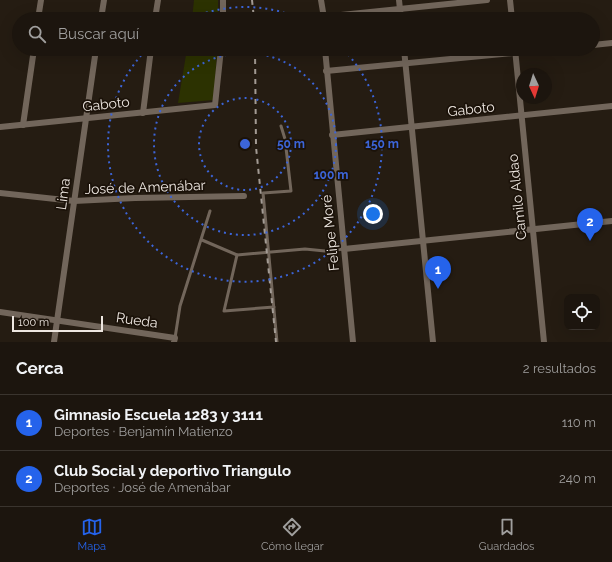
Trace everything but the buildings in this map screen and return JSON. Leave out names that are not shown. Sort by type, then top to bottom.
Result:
[{"type":"street","points":[[39,12],[40,0]]},
{"type":"street","points":[[102,12],[104,0]]},
{"type":"street","points":[[156,12],[158,0]]},
{"type":"street","points":[[223,0],[223,12]]},
{"type":"street","points":[[321,0],[323,12]]},
{"type":"street","points":[[399,0],[400,12]]},
{"type":"street","points":[[372,12],[487,0]]},
{"type":"street","points":[[510,0],[511,12]]},
{"type":"street","points":[[600,45],[612,44]]},
{"type":"street","points":[[23,125],[33,56]]},
{"type":"street","name":"Lima","points":[[54,342],[95,56]]},
{"type":"street","points":[[143,113],[150,56]]},
{"type":"street","name":"Gaboto","points":[[0,127],[215,105],[220,56]]},
{"type":"street","name":"Felipe Moré","points":[[325,56],[353,342]]},
{"type":"street","points":[[404,56],[433,342]]},
{"type":"street","points":[[326,71],[469,56]]},
{"type":"street","name":"Camilo Aldao","points":[[515,56],[544,342]]},
{"type":"street","name":"Gaboto","points":[[332,135],[612,106]]},
{"type":"street","name":"José de Amenábar","points":[[0,193],[74,201],[135,198],[244,196]]},
{"type":"street","points":[[344,249],[612,221]]},
{"type":"street","name":"Rueda","points":[[0,312],[175,340]]},
{"type":"lane","points":[[277,342],[263,193],[291,191],[285,139],[281,126]]},
{"type":"lane","points":[[175,340],[180,306],[210,211]]},
{"type":"lane","points":[[202,240],[237,255],[305,249],[325,251],[344,249]]},
{"type":"lane","points":[[237,255],[224,310],[274,306]]},
{"type":"green space","points":[[194,0],[218,0],[218,12],[193,12]]},
{"type":"green space","points":[[186,56],[217,56],[214,100],[178,103]]},
{"type":"railway","points":[[252,0],[253,12]]},
{"type":"railway","points":[[255,56],[256,147],[276,342]]},
{"type":"place","name":"Club Social y deportivo Triangulo","points":[[590,241]]},
{"type":"place","name":"Gimnasio Escuela 1283 y 3111","points":[[438,289]]}]
